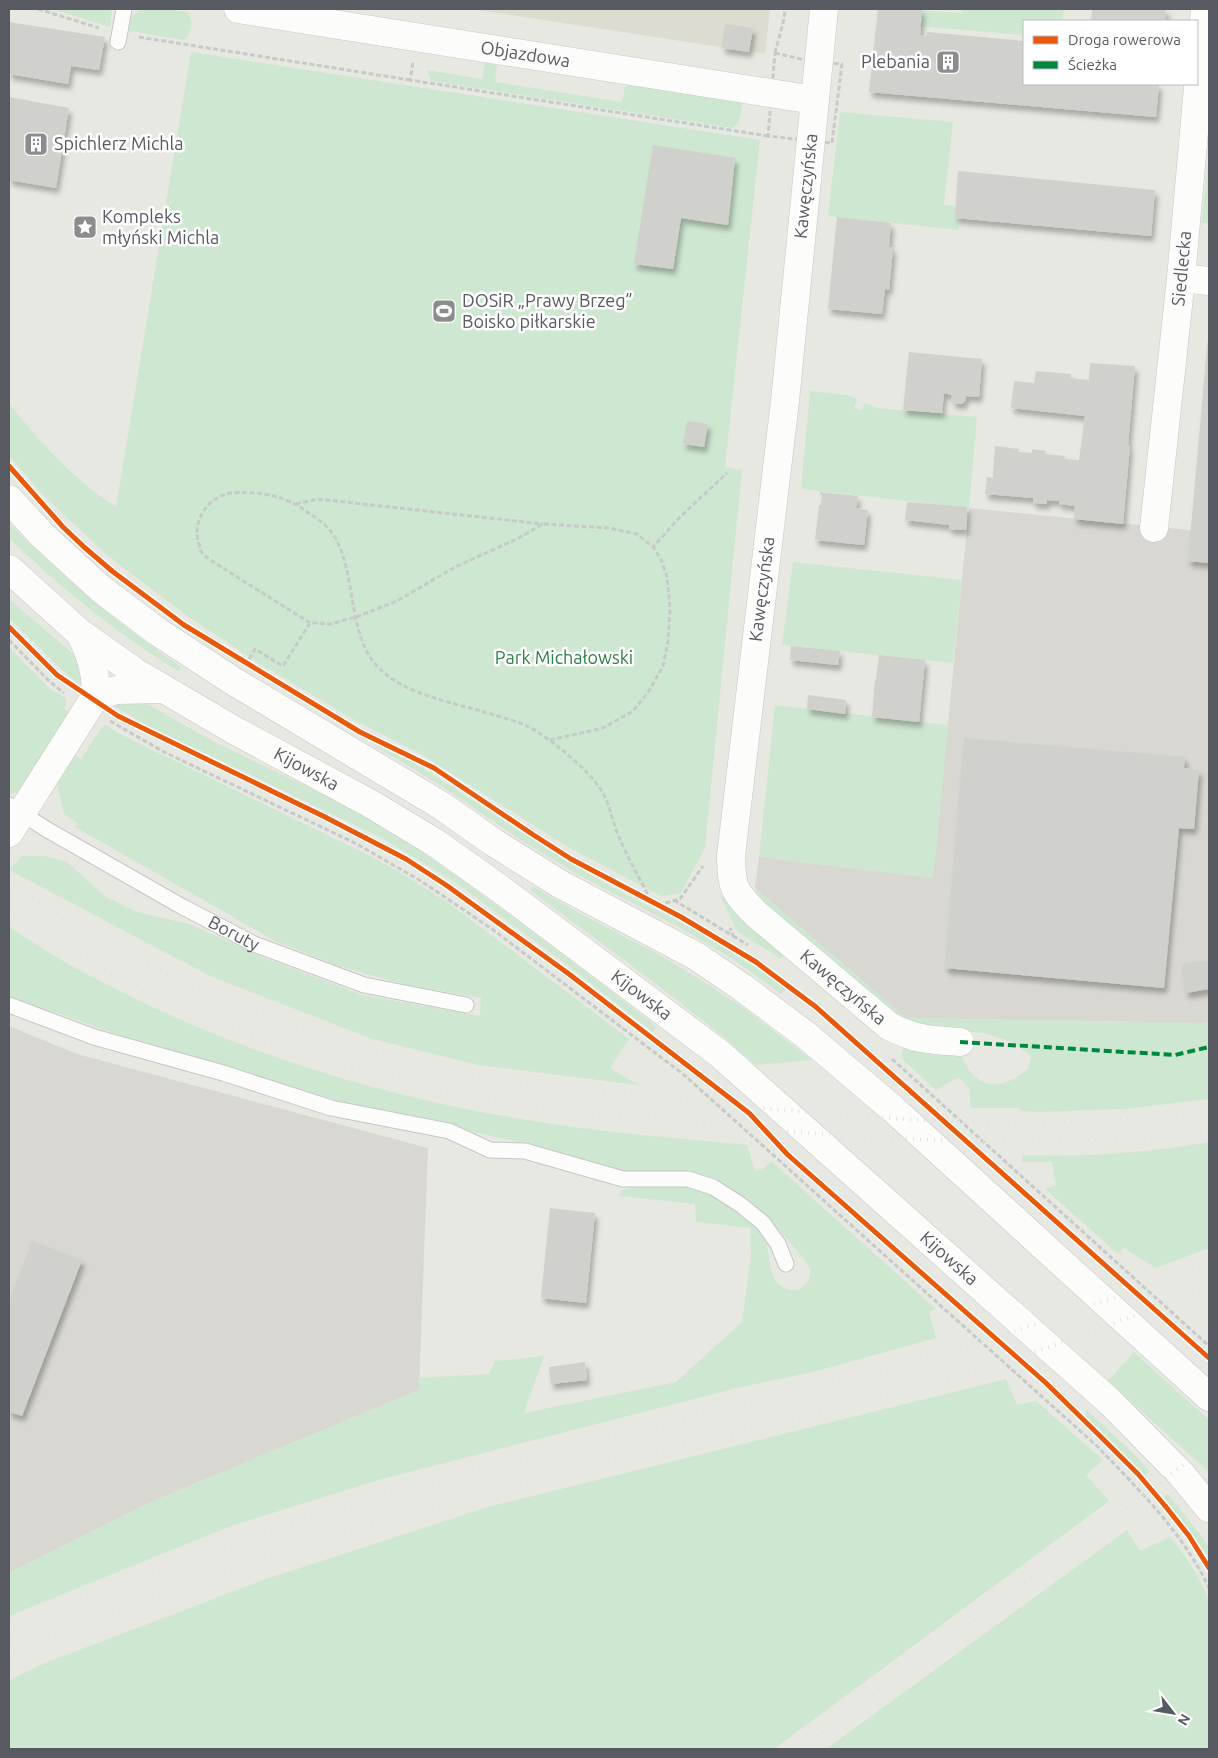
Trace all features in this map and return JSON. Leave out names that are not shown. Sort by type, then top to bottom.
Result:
[{"type":"street","name":"Objazdowa","points":[[238,9],[814,100]]},
{"type":"street","name":"Kawęczyńska","points":[[824,9],[786,392],[730,856],[734,886],[738,895],[756,914],[889,1026],[909,1036],[960,1042]]},
{"type":"street","name":"Siedlecka","points":[[1154,528],[1181,278],[1205,9]]},
{"type":"street","points":[[1181,278],[1209,281]]},
{"type":"street","name":"Kijowska","points":[[9,499],[42,535],[101,589],[158,632],[241,686],[442,806],[493,842],[560,884],[696,956],[743,988],[807,1036],[893,1109],[1209,1397]]},
{"type":"street","name":"Kijowska","points":[[9,569],[80,633],[135,672],[232,729],[371,804],[434,842],[499,888],[720,1054],[1110,1402],[1181,1474],[1209,1508]]},
{"type":"street","points":[[80,633],[88,649],[92,666],[96,686],[95,697],[116,690],[162,689]]},
{"type":"street","name":"Boruty","points":[[13,817],[95,697]]},
{"type":"lane","points":[[118,38],[124,9]]},
{"type":"lane","name":"Boruty","points":[[13,817],[254,944],[364,985],[466,1006]]},
{"type":"lane","points":[[9,1005],[94,1037],[223,1072],[331,1108],[450,1131],[490,1150],[525,1151],[623,1180],[688,1179],[713,1186],[741,1205],[762,1223],[778,1244],[786,1264]]},
{"type":"path","points":[[38,9],[118,38],[410,80]]},
{"type":"path","points":[[775,53],[785,9]]},
{"type":"path","points":[[652,547],[680,517],[727,473]]},
{"type":"path","points":[[543,524],[519,538],[455,567],[397,601],[356,617],[330,624],[310,623],[212,561],[200,550],[197,536],[197,522],[205,509],[222,494],[252,491],[296,504],[328,528],[340,549],[347,572],[351,599],[356,617],[368,655],[379,669],[397,682],[438,699],[526,726],[549,740],[583,769],[600,788],[612,812],[618,836],[651,901]]},
{"type":"path","points":[[296,504],[318,499],[543,524],[609,528],[637,534],[652,547],[661,559],[667,577],[670,608],[668,641],[662,666],[649,692],[634,712],[604,728],[549,740]]},
{"type":"path","points":[[246,664],[255,649],[283,666],[310,623]]},
{"type":"path","points":[[9,640],[49,681],[68,696]]},
{"type":"path","points":[[109,721],[164,752],[355,843],[421,880],[492,929],[683,1074],[1098,1447],[1160,1514],[1194,1561],[1209,1588]]},
{"type":"path","points":[[681,917],[690,907],[734,886]]},
{"type":"path","points":[[674,900],[749,946]]},
{"type":"path","points":[[726,920],[734,936]]},
{"type":"path","points":[[888,1055],[1209,1346]]},
{"type":"shaded area","points":[[472,9],[770,9],[765,54]]},
{"type":"shaded area","points":[[969,508],[1209,532],[1209,1021],[1204,1023],[906,1018],[755,888],[759,857],[933,878]]},
{"type":"shaded area","points":[[9,1026],[77,1054],[428,1148],[419,1390],[153,1501],[9,1573]]},
{"type":"green space","points":[[52,9],[112,9],[110,27]]},
{"type":"green space","points":[[141,9],[187,12],[192,21],[190,33],[184,40],[129,31],[131,18]]},
{"type":"green space","points":[[962,9],[1064,9],[1062,20],[1023,20],[1023,35],[916,26],[918,10],[961,13]]},
{"type":"green space","name":"Park Michałowski","points":[[191,52],[760,140],[725,467],[742,470],[705,848],[681,893],[662,896],[571,849],[421,754],[358,722],[257,662],[187,616],[108,556],[42,494],[9,455],[9,403],[58,460],[86,485],[116,507]]},
{"type":"green space","points":[[492,61],[497,66],[495,82],[622,102],[625,87],[631,83],[743,100],[739,122],[732,128],[431,81],[427,70],[482,79],[485,62]]},
{"type":"green space","points":[[840,112],[953,122],[944,205],[956,206],[955,218],[961,219],[958,230],[828,216]]},
{"type":"green space","points":[[1209,153],[1209,216],[1208,223],[1202,223]]},
{"type":"green space","points":[[810,391],[847,395],[857,399],[854,408],[862,410],[865,403],[877,408],[977,417],[969,508],[801,489]]},
{"type":"green space","points":[[9,523],[91,599],[181,667],[178,671],[111,625],[48,575],[9,538]]},
{"type":"green space","points":[[793,562],[962,580],[953,663],[782,645]]},
{"type":"green space","points":[[9,599],[77,657],[83,687],[62,670],[9,618]]},
{"type":"green space","points":[[9,647],[50,689],[66,698],[64,709],[71,713],[19,792],[9,794]]},
{"type":"green space","points":[[128,701],[149,705],[218,744],[331,798],[396,834],[468,884],[657,1027],[653,1032],[566,964],[455,882],[382,838],[143,723],[114,706]]},
{"type":"green space","points":[[775,705],[948,725],[933,878],[759,857]]},
{"type":"green space","points":[[106,725],[122,735],[360,851],[398,871],[450,904],[629,1039],[610,1068],[639,1085],[478,1065],[372,1039],[210,976],[9,870],[22,856],[45,856],[67,862],[106,897],[137,912],[189,924],[265,958],[362,995],[480,1016],[481,998],[407,985],[338,966],[277,942],[75,827],[77,823],[64,814],[57,784],[74,755],[81,759],[102,727]]},
{"type":"green space","points":[[374,745],[417,764],[553,853],[610,886],[704,935],[786,989],[781,994],[731,958],[675,925],[582,877],[519,839],[443,787]]},
{"type":"green space","points":[[532,886],[667,959],[745,1009],[812,1060],[756,1065],[673,997],[530,890]]},
{"type":"green space","points":[[755,888],[906,1018],[1204,1023],[1209,1021],[1209,1099],[1125,1109],[1039,1112],[1022,1111],[1019,1108],[971,1108],[969,1088],[959,1077],[936,1090],[901,1058],[903,1048],[960,1053],[972,1074],[979,1080],[993,1084],[1001,1084],[1022,1074],[1028,1069],[1031,1056],[1014,1043],[984,1033],[947,1030],[900,1019],[764,905],[756,894]]},
{"type":"green space","points":[[723,896],[731,907],[785,953],[781,959],[738,932],[721,898]]},
{"type":"green space","points":[[9,927],[68,964],[142,1002],[241,1044],[343,1078],[394,1093],[447,1105],[553,1124],[601,1131],[747,1145],[755,1171],[764,1168],[771,1161],[936,1309],[929,1312],[936,1338],[813,1372],[737,1388],[382,1479],[231,1526],[9,1616],[9,1573],[153,1501],[418,1390],[419,1378],[489,1374],[495,1361],[544,1356],[524,1413],[676,1382],[742,1322],[751,1255],[750,1228],[696,1222],[695,1204],[619,1196],[622,1190],[671,1184],[702,1187],[742,1210],[757,1226],[766,1242],[772,1273],[779,1285],[787,1289],[798,1290],[808,1282],[811,1271],[804,1259],[767,1216],[727,1186],[701,1174],[676,1171],[648,1175],[626,1174],[580,1162],[518,1142],[349,1104],[140,1043],[9,998]]},
{"type":"green space","points":[[1209,1142],[1209,1248],[1156,1268],[1124,1248],[1118,1254],[1045,1189],[1056,1185],[1052,1162],[1021,1162],[1023,1155],[1116,1153],[1163,1149]]},
{"type":"green space","points":[[1134,1352],[1209,1420],[1209,1472],[1108,1381]]},
{"type":"green space","points":[[1006,1379],[1017,1405],[1036,1401],[1103,1460],[1086,1475],[1109,1501],[774,1749],[9,1749],[9,1680],[45,1663],[266,1579],[488,1507]]},
{"type":"green space","points":[[1086,1409],[1138,1458],[1150,1472],[1145,1475],[1086,1416]]},
{"type":"green space","points":[[1168,1494],[1209,1547],[1209,1557],[1164,1497]]},
{"type":"green space","points":[[1127,1530],[1140,1551],[1170,1537],[1192,1567],[1209,1600],[1209,1749],[826,1749]]},
{"type":"building","name":"Plebania","points":[[878,9],[922,9],[920,35],[926,36],[927,32],[1023,41],[1023,85],[1159,85],[1156,117],[869,92]]},
{"type":"building","points":[[1092,9],[1166,9],[1165,20],[1091,20]]},
{"type":"building","points":[[9,22],[105,37],[99,70],[71,66],[68,84],[9,74]]},
{"type":"building","points":[[725,24],[753,28],[749,52],[722,48]]},
{"type":"building","name":"Spichlerz Michla","points":[[9,97],[69,108],[56,188],[9,180]]},
{"type":"building","points":[[653,145],[735,158],[728,225],[681,218],[673,269],[634,264]]},
{"type":"building","points":[[958,171],[1155,190],[1151,236],[955,218]]},
{"type":"building","points":[[837,217],[891,223],[889,247],[893,248],[889,290],[885,289],[882,314],[828,309]]},
{"type":"building","points":[[1209,337],[1209,563],[1188,561]]},
{"type":"building","points":[[909,352],[982,359],[979,397],[966,396],[962,404],[954,403],[951,399],[952,395],[944,393],[942,413],[903,410]]},
{"type":"building","points":[[1090,363],[1135,366],[1123,524],[1074,519],[1075,506],[1059,504],[1060,501],[1047,500],[1047,504],[1033,503],[1033,498],[985,494],[987,477],[993,478],[995,446],[1019,449],[1018,452],[1032,453],[1032,449],[1046,451],[1045,454],[1065,456],[1064,459],[1079,460],[1085,416],[1011,408],[1014,381],[1034,383],[1036,371],[1071,374],[1070,378],[1089,380]]},
{"type":"building","points":[[687,421],[708,424],[704,447],[683,444]]},
{"type":"building","points":[[820,492],[858,496],[856,508],[868,510],[864,545],[815,540],[819,505],[821,505],[822,495],[820,495]]},
{"type":"building","points":[[907,502],[967,507],[966,530],[949,529],[949,525],[905,520]]},
{"type":"building","points":[[791,646],[840,651],[838,665],[790,660]]},
{"type":"building","points":[[879,655],[925,660],[919,722],[872,717]]},
{"type":"building","points":[[808,695],[846,700],[845,714],[807,709]]},
{"type":"building","points":[[964,738],[1185,757],[1184,768],[1199,770],[1194,829],[1179,828],[1164,988],[945,968]]},
{"type":"building","points":[[1209,960],[1209,989],[1186,993],[1182,964]]},
{"type":"building","points":[[550,1208],[595,1213],[586,1303],[541,1298]]},
{"type":"building","points":[[32,1241],[82,1260],[22,1416],[9,1412],[9,1302]]},
{"type":"building","points":[[585,1362],[587,1380],[551,1384],[549,1367]]},
{"type":"railway","points":[[9,883],[62,917],[116,948],[228,1002],[346,1043],[407,1060],[468,1073],[506,1080],[658,1099],[827,1114],[936,1121],[1100,1121],[1155,1117],[1209,1110]]},
{"type":"railway","points":[[9,912],[68,950],[129,983],[192,1012],[256,1037],[322,1059],[389,1078],[456,1093],[594,1114],[766,1130],[890,1138],[969,1141],[1049,1141],[1128,1138],[1209,1130]]},
{"type":"railway","points":[[9,1630],[177,1564],[347,1507],[463,1474],[934,1355],[1027,1327],[1119,1296],[1209,1260]]},
{"type":"railway","points":[[9,1655],[184,1586],[308,1544],[475,1497],[825,1412],[941,1381],[1077,1337],[1209,1285]]},
{"type":"railway","points":[[800,1749],[1209,1446]]},
{"type":"marked path","points":[[960,1042],[1175,1055],[1209,1047]]},
{"type":"cycle path","points":[[9,466],[63,527],[84,547],[112,571],[184,625],[360,732],[434,768],[571,859],[681,917],[756,962],[816,1007],[1209,1358]]},
{"type":"cycle path","points":[[9,627],[57,675],[118,716],[325,817],[406,859],[446,885],[569,974],[749,1113],[788,1155],[1046,1383],[1100,1436],[1138,1474],[1166,1507],[1189,1536],[1209,1568]]},
{"type":"place","name":"Plebania","points":[[948,62]]},
{"type":"place","name":"Spichlerz Michla","points":[[36,144]]},
{"type":"place","name":"Kompleks młyński Michla","points":[[85,227]]},
{"type":"place","name":"DOSiR „Prawy Brzeg” Boisko piłkarskie","points":[[444,311]]}]
